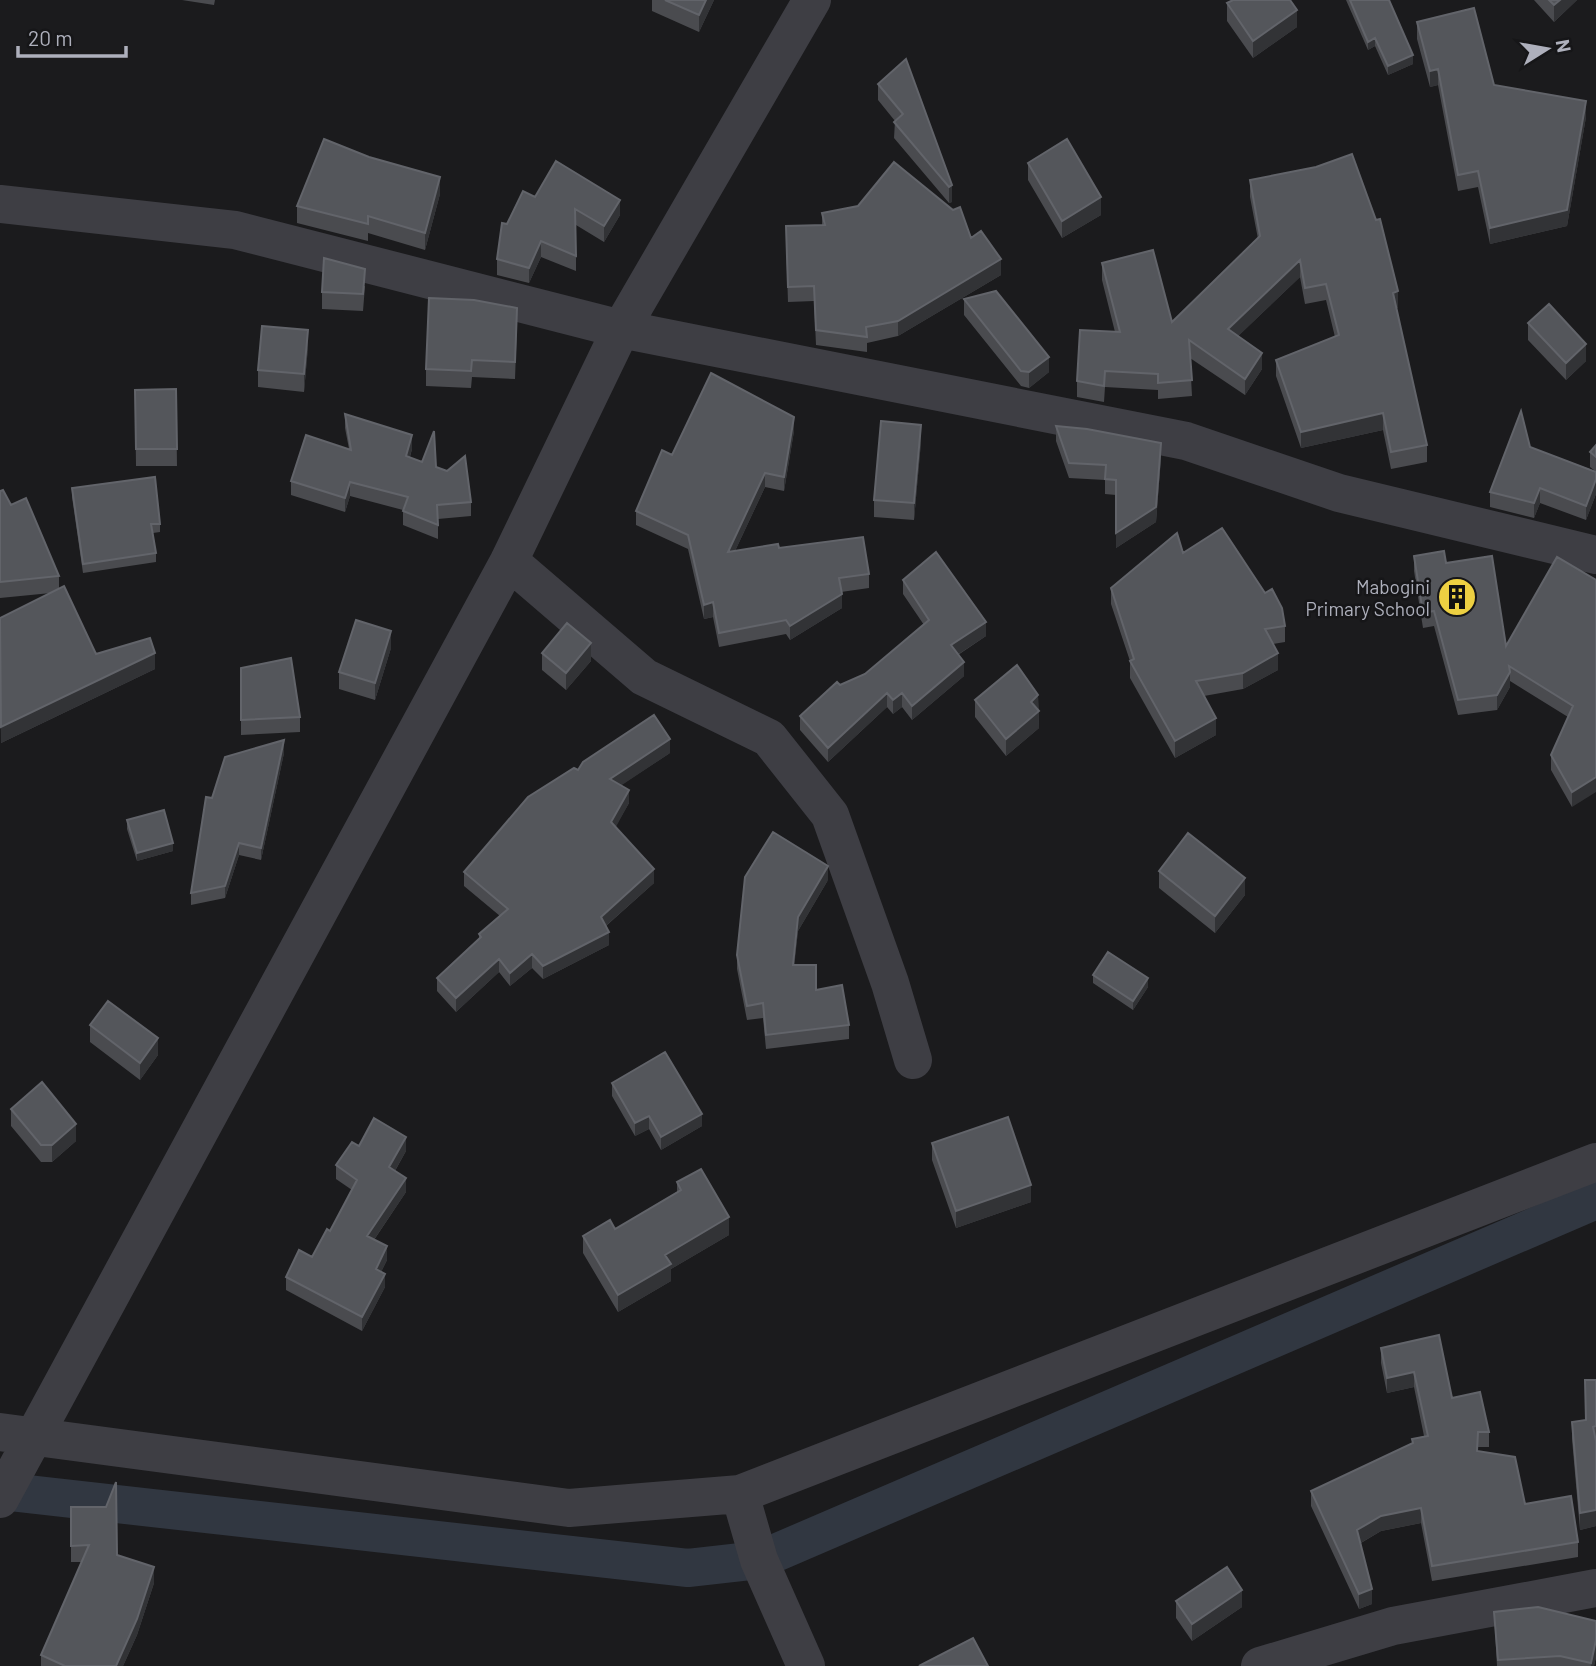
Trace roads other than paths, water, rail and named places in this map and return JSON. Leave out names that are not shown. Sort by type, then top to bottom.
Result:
[{"type":"street","points":[[1,1494],[16,1434],[509,561],[621,329],[812,0]]},
{"type":"street","points":[[0,204],[235,230],[621,329],[1186,441],[1339,493],[1596,555]]},
{"type":"street","points":[[509,561],[644,677],[769,738],[830,815],[890,983],[913,1060]]},
{"type":"street","points":[[16,1434],[569,1508],[740,1494],[1596,1162]]},
{"type":"street","points":[[740,1494],[759,1560],[806,1666]]},
{"type":"street","points":[[1260,1666],[1393,1626],[1596,1588]]},
{"type":"waterway","points":[[0,1491],[688,1568],[759,1560],[1596,1200]]},
{"type":"place","name":"Mabogini Primary School","points":[[1457,597]]}]
